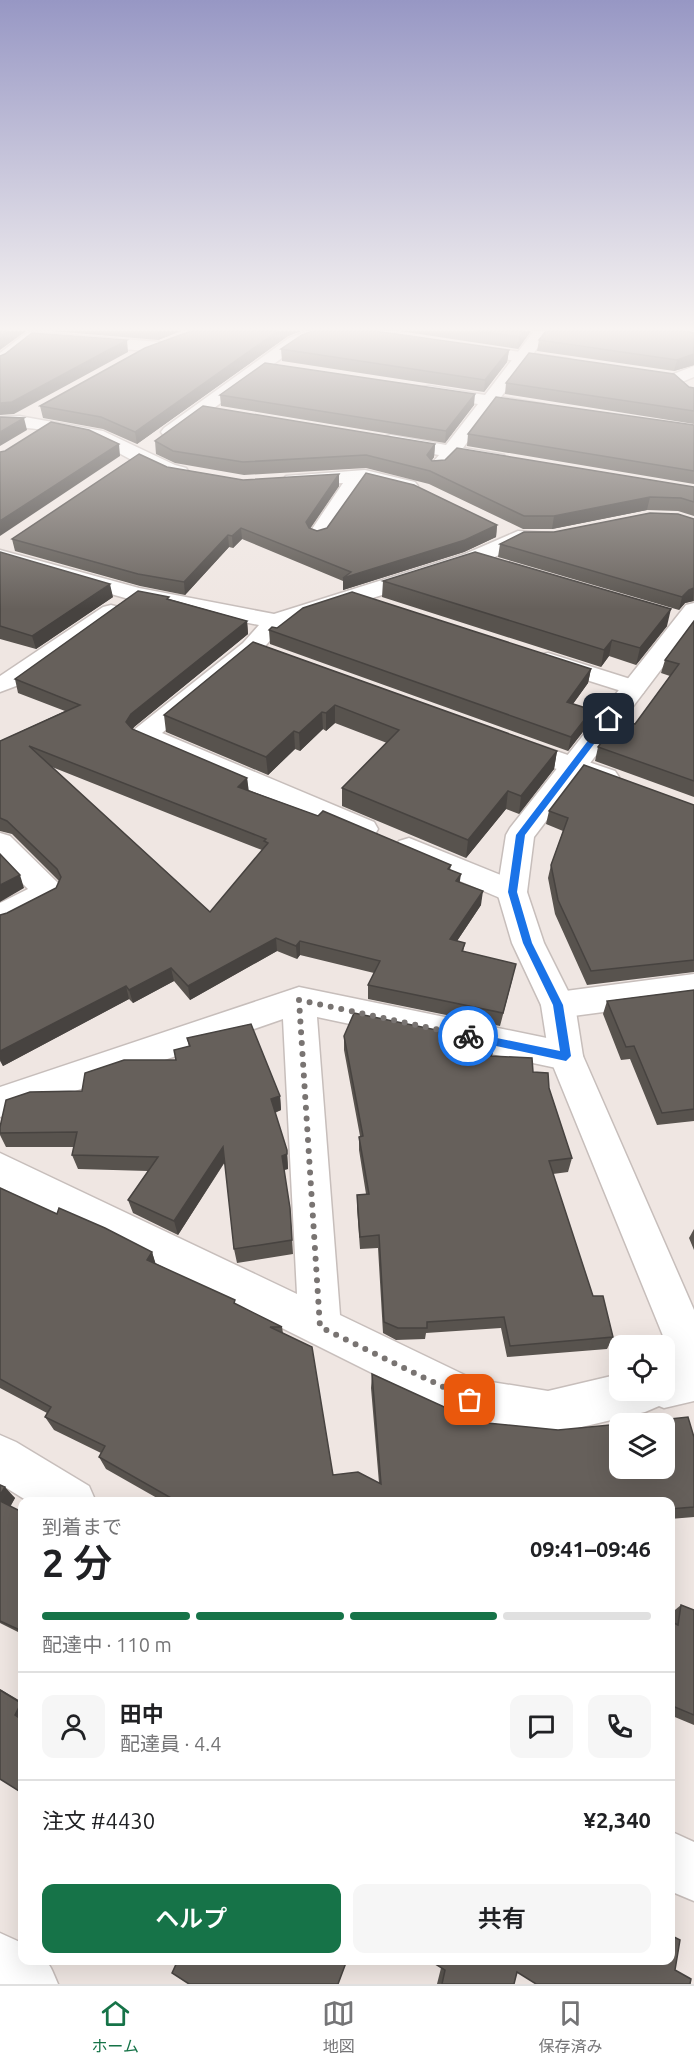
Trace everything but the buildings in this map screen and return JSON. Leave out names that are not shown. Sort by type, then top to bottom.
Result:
[{"type":"street","points":[[22,424],[97,435],[169,470],[201,476]]},
{"type":"street","points":[[121,467],[182,424]]},
{"type":"street","points":[[278,481],[365,476],[425,492],[471,424]]},
{"type":"street","points":[[29,439],[49,427]]},
{"type":"street","points":[[371,438],[520,463]]},
{"type":"street","points":[[318,535],[357,476]]},
{"type":"street","points":[[498,527],[518,537]]},
{"type":"street","points":[[3,550],[136,594],[275,621],[473,559],[518,537],[563,535]]},
{"type":"street","points":[[473,559],[507,569]]},
{"type":"street","points":[[5,675],[136,594]]},
{"type":"street","points":[[353,597],[386,608]]},
{"type":"street","points":[[275,621],[262,652],[144,735],[512,892]]},
{"type":"street","points":[[682,624],[520,835],[512,892],[528,943],[558,1005],[566,1056],[691,1344]]},
{"type":"street","points":[[521,652],[634,688]]},
{"type":"street","points":[[494,737],[627,785]]},
{"type":"street","points":[[0,843],[48,892],[0,917]]},
{"type":"street","points":[[558,1005],[694,987]]},
{"type":"street","points":[[0,1102],[299,1000],[566,1056]]},
{"type":"street","points":[[299,1000],[320,1327]]},
{"type":"street","points":[[0,1168],[470,1400],[548,1413],[609,1399]]},
{"type":"street","points":[[675,1383],[694,1379]]},
{"type":"street","points":[[0,1458],[65,1497]]},
{"type":"street","points":[[675,1861],[694,1873]]},
{"type":"street","points":[[0,1962],[28,1984]]},
{"type":"way so far","points":[[468,1036],[299,1000],[320,1327],[470,1400]]},
{"type":"route","points":[[468,1036],[566,1056],[558,1005],[528,943],[512,892],[520,835],[609,719]]}]
